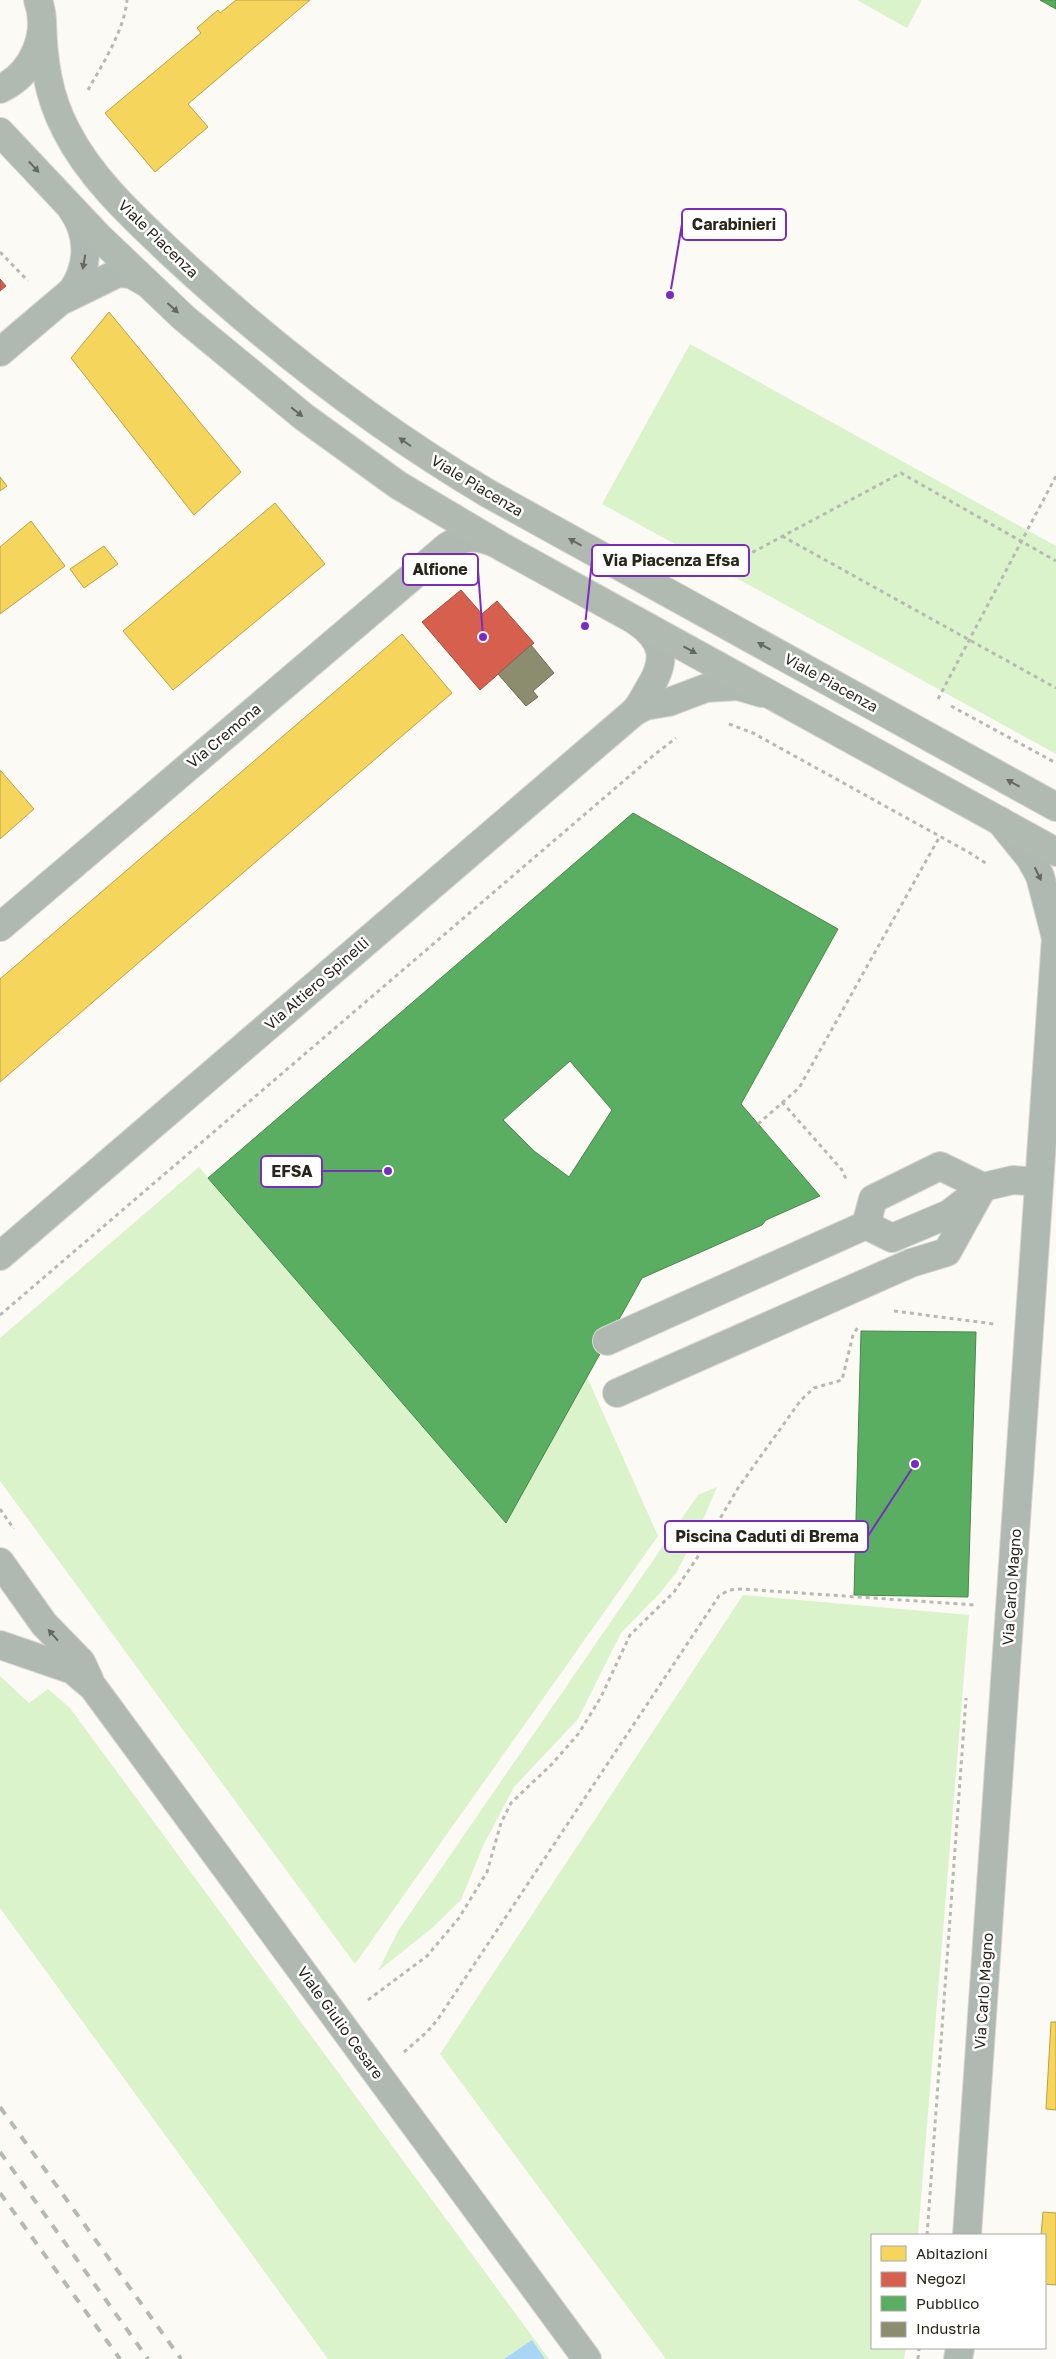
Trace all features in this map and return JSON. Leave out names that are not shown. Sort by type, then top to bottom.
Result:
[{"type":"main road","name":"Viale Piacenza","points":[[0,88],[19,76],[29,64],[41,36],[42,7]]},
{"type":"main road","name":"Viale Piacenza","points":[[42,7],[43,57],[57,112],[70,138],[94,172],[145,228],[198,278],[309,371],[419,451],[489,494],[1056,807]]},
{"type":"main road","points":[[0,132],[146,282],[184,318],[304,417],[384,476],[495,543],[1056,852]]},
{"type":"street","points":[[0,352],[72,291],[78,282],[82,272],[86,241],[80,223],[66,201]]},
{"type":"street","points":[[53,307],[75,292],[118,273],[131,274],[146,282]]},
{"type":"street","points":[[443,513],[449,519],[455,531],[454,537],[448,546]]},
{"type":"street","name":"Via Cremona","points":[[0,927],[448,546],[457,540],[476,536],[495,543]]},
{"type":"street","name":"Via Altiero Spinelli","points":[[630,617],[652,635],[661,651],[662,658],[657,676],[634,712]]},
{"type":"street","name":"Via Altiero Spinelli","points":[[0,1256],[634,712],[645,706],[669,702],[706,688],[728,686],[758,691],[784,702]]},
{"type":"street","name":"Via Carlo Magno","points":[[967,2234],[1056,938],[1040,876],[1030,858],[1000,821]]},
{"type":"street","points":[[866,1225],[873,1199],[940,1166],[983,1187]]},
{"type":"street","points":[[866,1225],[892,1238],[948,1214],[983,1187],[1013,1180],[1039,1182]]},
{"type":"street","points":[[618,1393],[911,1263],[947,1252],[983,1187]]},
{"type":"street","points":[[607,1341],[866,1225]]},
{"type":"street","points":[[0,1562],[44,1624],[81,1662],[93,1687]]},
{"type":"street","points":[[0,1645],[73,1670],[93,1687]]},
{"type":"street","name":"Viale Giulio Cesare","points":[[93,1687],[587,2359]]},
{"type":"path","points":[[85,96],[110,50],[126,10],[127,0]]},
{"type":"path","points":[[0,252],[53,307]]},
{"type":"path","points":[[715,581],[707,577],[901,473],[1056,561]]},
{"type":"path","points":[[938,698],[1056,476]]},
{"type":"path","points":[[782,536],[1056,688]]},
{"type":"path","points":[[930,694],[1056,763]]},
{"type":"path","points":[[725,724],[752,733],[940,836],[970,853],[991,868]]},
{"type":"path","points":[[0,1316],[654,755],[680,736]]},
{"type":"path","points":[[758,1124],[798,1088],[940,836]]},
{"type":"path","points":[[782,1102],[842,1170],[866,1225]]},
{"type":"path","points":[[889,1310],[1029,1330]]},
{"type":"path","points":[[339,2021],[427,1956],[459,1918],[487,1872],[501,1823],[510,1803],[552,1764],[580,1733],[601,1697],[630,1634],[674,1592],[697,1558],[738,1488],[801,1400],[814,1388],[842,1380],[853,1335],[862,1319]]},
{"type":"path","points":[[400,2055],[415,2044],[438,2019],[710,1607],[724,1592],[742,1589],[977,1605],[976,1615]]},
{"type":"path","points":[[927,2234],[966,1693]]},
{"type":"green space","points":[[857,0],[922,0],[907,28]]},
{"type":"green space","points":[[690,344],[1056,546],[1056,754],[602,504]]},
{"type":"green space","points":[[199,1167],[506,1523],[587,1377],[658,1536],[355,1964],[0,1481],[0,1338]]},
{"type":"green space","points":[[717,1487],[696,1536],[676,1573],[660,1593],[621,1633],[578,1719],[514,1787],[483,1846],[461,1900],[431,1929],[378,1971],[398,1931],[698,1495]]},
{"type":"green space","points":[[743,1595],[969,1615],[918,2234],[871,2234],[871,2349],[906,2349],[904,2359],[666,2359],[440,2054]]},
{"type":"green space","points":[[0,1676],[29,1703],[48,1689],[70,1708],[549,2359],[328,2359],[0,1908]]},
{"type":"water","points":[[532,2340],[545,2359],[504,2359]]},
{"type":"building: Abitazioni","points":[[236,0],[310,0],[188,104],[208,127],[155,172],[105,113],[201,33],[197,28],[218,10],[220,13]]},
{"type":"building: Abitazioni","points":[[109,312],[241,472],[194,515],[71,358]]},
{"type":"building: Abitazioni","points":[[0,477],[7,486],[0,491]]},
{"type":"building: Abitazioni","points":[[275,503],[325,564],[173,690],[123,631]]},
{"type":"building: Abitazioni","points":[[31,521],[65,566],[0,614],[0,547]]},
{"type":"building: Abitazioni","points":[[104,546],[118,564],[84,588],[70,569]]},
{"type":"building: Abitazioni","points":[[402,634],[452,693],[0,1082],[0,979]]},
{"type":"building: Abitazioni","points":[[0,770],[34,809],[0,839]]},
{"type":"building: Abitazioni","points":[[1051,2022],[1056,2022],[1056,2110],[1046,2109]]},
{"type":"building: Abitazioni","points":[[1043,2212],[1056,2213],[1056,2285],[1046,2284],[1046,2234],[1041,2234]]},
{"type":"building: Negozi","points":[[0,279],[6,286],[0,291]]},
{"type":"building: Negozi","points":[[461,590],[482,614],[497,601],[534,643],[480,690],[422,622]]},
{"type":"building: Pubblico","points":[[1040,0],[1056,0],[1056,9]]},
{"type":"building: Pubblico","points":[[633,813],[838,929],[741,1104],[820,1196],[766,1220],[762,1225],[642,1278],[506,1523],[208,1178]],"holes":[[[570,1061],[612,1110],[569,1177],[534,1151],[503,1120]]]},
{"type":"building: Pubblico","points":[[861,1331],[976,1332],[968,1597],[854,1595]]},
{"type":"building: Industria","points":[[531,645],[554,673],[533,691],[538,697],[526,706],[498,674]]},
{"type":"railway","points":[[0,2107],[181,2359]]},
{"type":"railway","points":[[0,2152],[148,2359]]},
{"type":"railway","points":[[0,2193],[120,2359]]},
{"type":"place","name":"Carabinieri","points":[[670,295]]},
{"type":"place","name":"Via Piacenza Efsa","points":[[585,626]]},
{"type":"place","name":"Alfione","points":[[483,637]]},
{"type":"place","name":"EFSA","points":[[388,1171]]},
{"type":"place","name":"Piscina Caduti di Brema","points":[[915,1464]]}]
